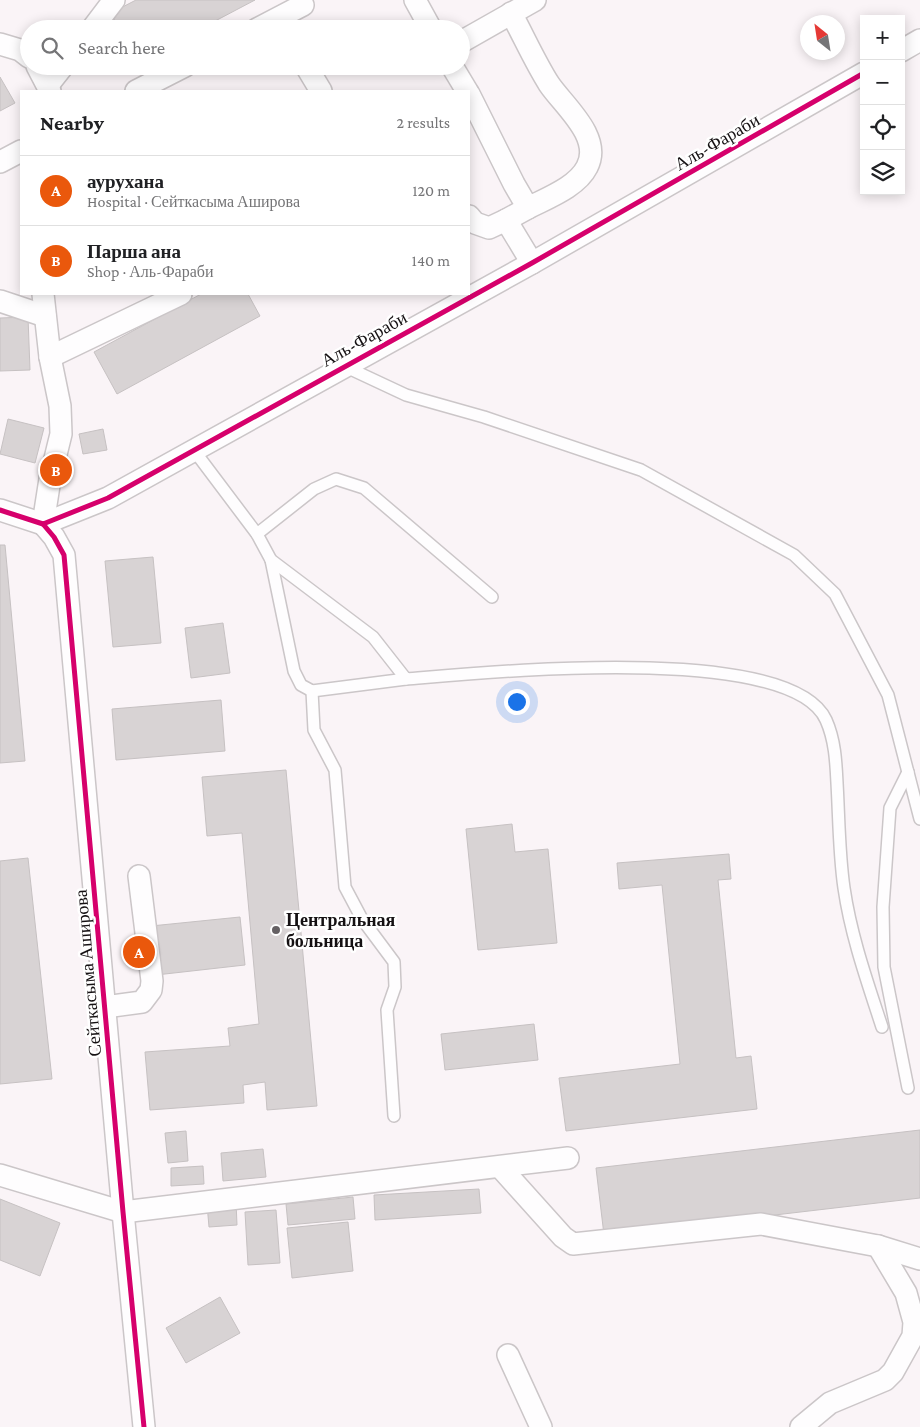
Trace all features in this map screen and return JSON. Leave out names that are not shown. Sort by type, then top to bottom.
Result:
[{"type":"street","points":[[99,20],[114,0]]},
{"type":"street","points":[[415,0],[426,20]]},
{"type":"street","points":[[470,37],[535,0]]},
{"type":"street","points":[[286,20],[303,5]]},
{"type":"street","points":[[470,217],[475,223],[489,228],[575,182],[588,166],[590,148],[586,136],[572,110],[550,86],[511,13]]},
{"type":"street","points":[[905,49],[920,40]]},
{"type":"street","points":[[0,44],[20,50]]},
{"type":"street","points":[[42,75],[49,88],[57,75]]},
{"type":"street","points":[[138,90],[167,75]]},
{"type":"street","points":[[311,75],[320,90]]},
{"type":"street","points":[[457,75],[466,90]]},
{"type":"street","name":"Аль-Фараби","points":[[43,524],[108,498],[193,449],[532,263],[860,75]]},
{"type":"street","points":[[470,97],[528,208]]},
{"type":"street","points":[[0,162],[20,152]]},
{"type":"street","points":[[506,220],[532,263]]},
{"type":"street","points":[[50,357],[179,295]]},
{"type":"street","points":[[0,301],[47,301],[50,357],[60,406],[61,434],[50,479],[43,524],[0,510]]},
{"type":"street","name":"Сейткасыма Аширова","points":[[43,524],[54,537],[64,555],[144,1427]]},
{"type":"street","points":[[104,1007],[142,1002],[151,990],[152,981],[139,876]]},
{"type":"street","points":[[0,1175],[123,1212],[500,1168],[568,1158]]},
{"type":"street","points":[[500,1168],[563,1237],[573,1244],[761,1224],[878,1246],[920,1259]]},
{"type":"street","points":[[801,1427],[830,1403],[885,1380],[893,1372],[913,1336],[914,1322],[906,1293],[878,1246]]},
{"type":"street","points":[[508,1355],[541,1427]]},
{"type":"lane","points":[[344,366],[406,395],[484,417],[641,470],[794,555],[835,594],[888,695],[920,819]]},
{"type":"lane","points":[[193,449],[257,534],[272,560],[294,671],[301,686],[312,691],[406,679],[544,668],[682,669],[758,680],[793,691],[816,707],[826,719],[835,749],[844,887],[852,936],[882,1027]]},
{"type":"lane","points":[[257,534],[314,489],[336,479],[364,488],[492,597]]},
{"type":"lane","points":[[272,560],[373,637],[406,679]]},
{"type":"lane","points":[[312,691],[314,730],[335,770],[345,887],[362,919],[394,962],[395,987],[387,1010],[394,1116]]},
{"type":"lane","points":[[908,772],[890,808],[884,907],[884,967],[908,1088]]},
{"type":"building","points":[[136,0],[255,0],[217,20],[114,20],[111,13]]},
{"type":"building","points":[[0,77],[15,103],[0,111]]},
{"type":"building","points":[[199,295],[249,295],[260,316],[117,394],[94,352]]},
{"type":"building","points":[[28,317],[30,370],[0,371],[0,318]]},
{"type":"building","points":[[8,419],[44,428],[35,463],[0,454]]},
{"type":"building","points":[[103,429],[107,450],[83,454],[79,434]]},
{"type":"building","points":[[0,545],[5,545],[25,761],[0,763]]},
{"type":"building","points":[[153,557],[161,643],[113,647],[105,561]]},
{"type":"building","points":[[223,623],[230,673],[191,678],[185,628]]},
{"type":"building","points":[[221,700],[225,751],[116,760],[112,709]]},
{"type":"building","name":"Центральная больница","points":[[286,770],[317,1106],[267,1110],[265,1082],[243,1085],[244,1103],[150,1110],[145,1052],[230,1046],[228,1028],[259,1024],[242,833],[207,836],[202,777]]},
{"type":"building","points":[[512,824],[515,852],[548,849],[557,943],[478,950],[466,829]]},
{"type":"building","points":[[729,854],[731,879],[718,880],[736,1058],[751,1056],[757,1109],[566,1131],[559,1078],[680,1064],[662,885],[619,889],[617,863]]},
{"type":"building","points":[[28,858],[52,1079],[0,1084],[0,861]]},
{"type":"building","points":[[240,917],[245,965],[156,975],[151,926]]},
{"type":"building","points":[[534,1024],[538,1060],[445,1070],[441,1034]]},
{"type":"building","points":[[920,1130],[920,1198],[604,1235],[596,1168]]},
{"type":"building","points":[[186,1131],[188,1161],[168,1163],[165,1133]]},
{"type":"building","points":[[263,1149],[266,1177],[223,1181],[221,1153]]},
{"type":"building","points":[[203,1166],[204,1184],[171,1186],[171,1168]]},
{"type":"building","points":[[479,1189],[481,1213],[375,1220],[374,1195]]},
{"type":"building","points":[[353,1197],[355,1219],[288,1225],[286,1204]]},
{"type":"building","points":[[0,1199],[60,1223],[40,1276],[0,1260]]},
{"type":"building","points":[[236,1202],[237,1225],[209,1227],[207,1204]]},
{"type":"building","points":[[276,1210],[280,1263],[248,1265],[245,1212]]},
{"type":"building","points":[[348,1222],[353,1271],[292,1278],[287,1228]]},
{"type":"building","points":[[220,1297],[240,1333],[186,1363],[166,1328]]},
{"type":"cycle path","points":[[0,510],[43,524],[108,498],[532,263],[860,75]]},
{"type":"cycle path","points":[[43,524],[54,537],[64,555],[144,1427]]},
{"type":"place","name":"Парша ана","points":[[56,470]]},
{"type":"place","name":"Центральная больница","points":[[276,930]]},
{"type":"place","name":"аурухана","points":[[139,952]]}]
